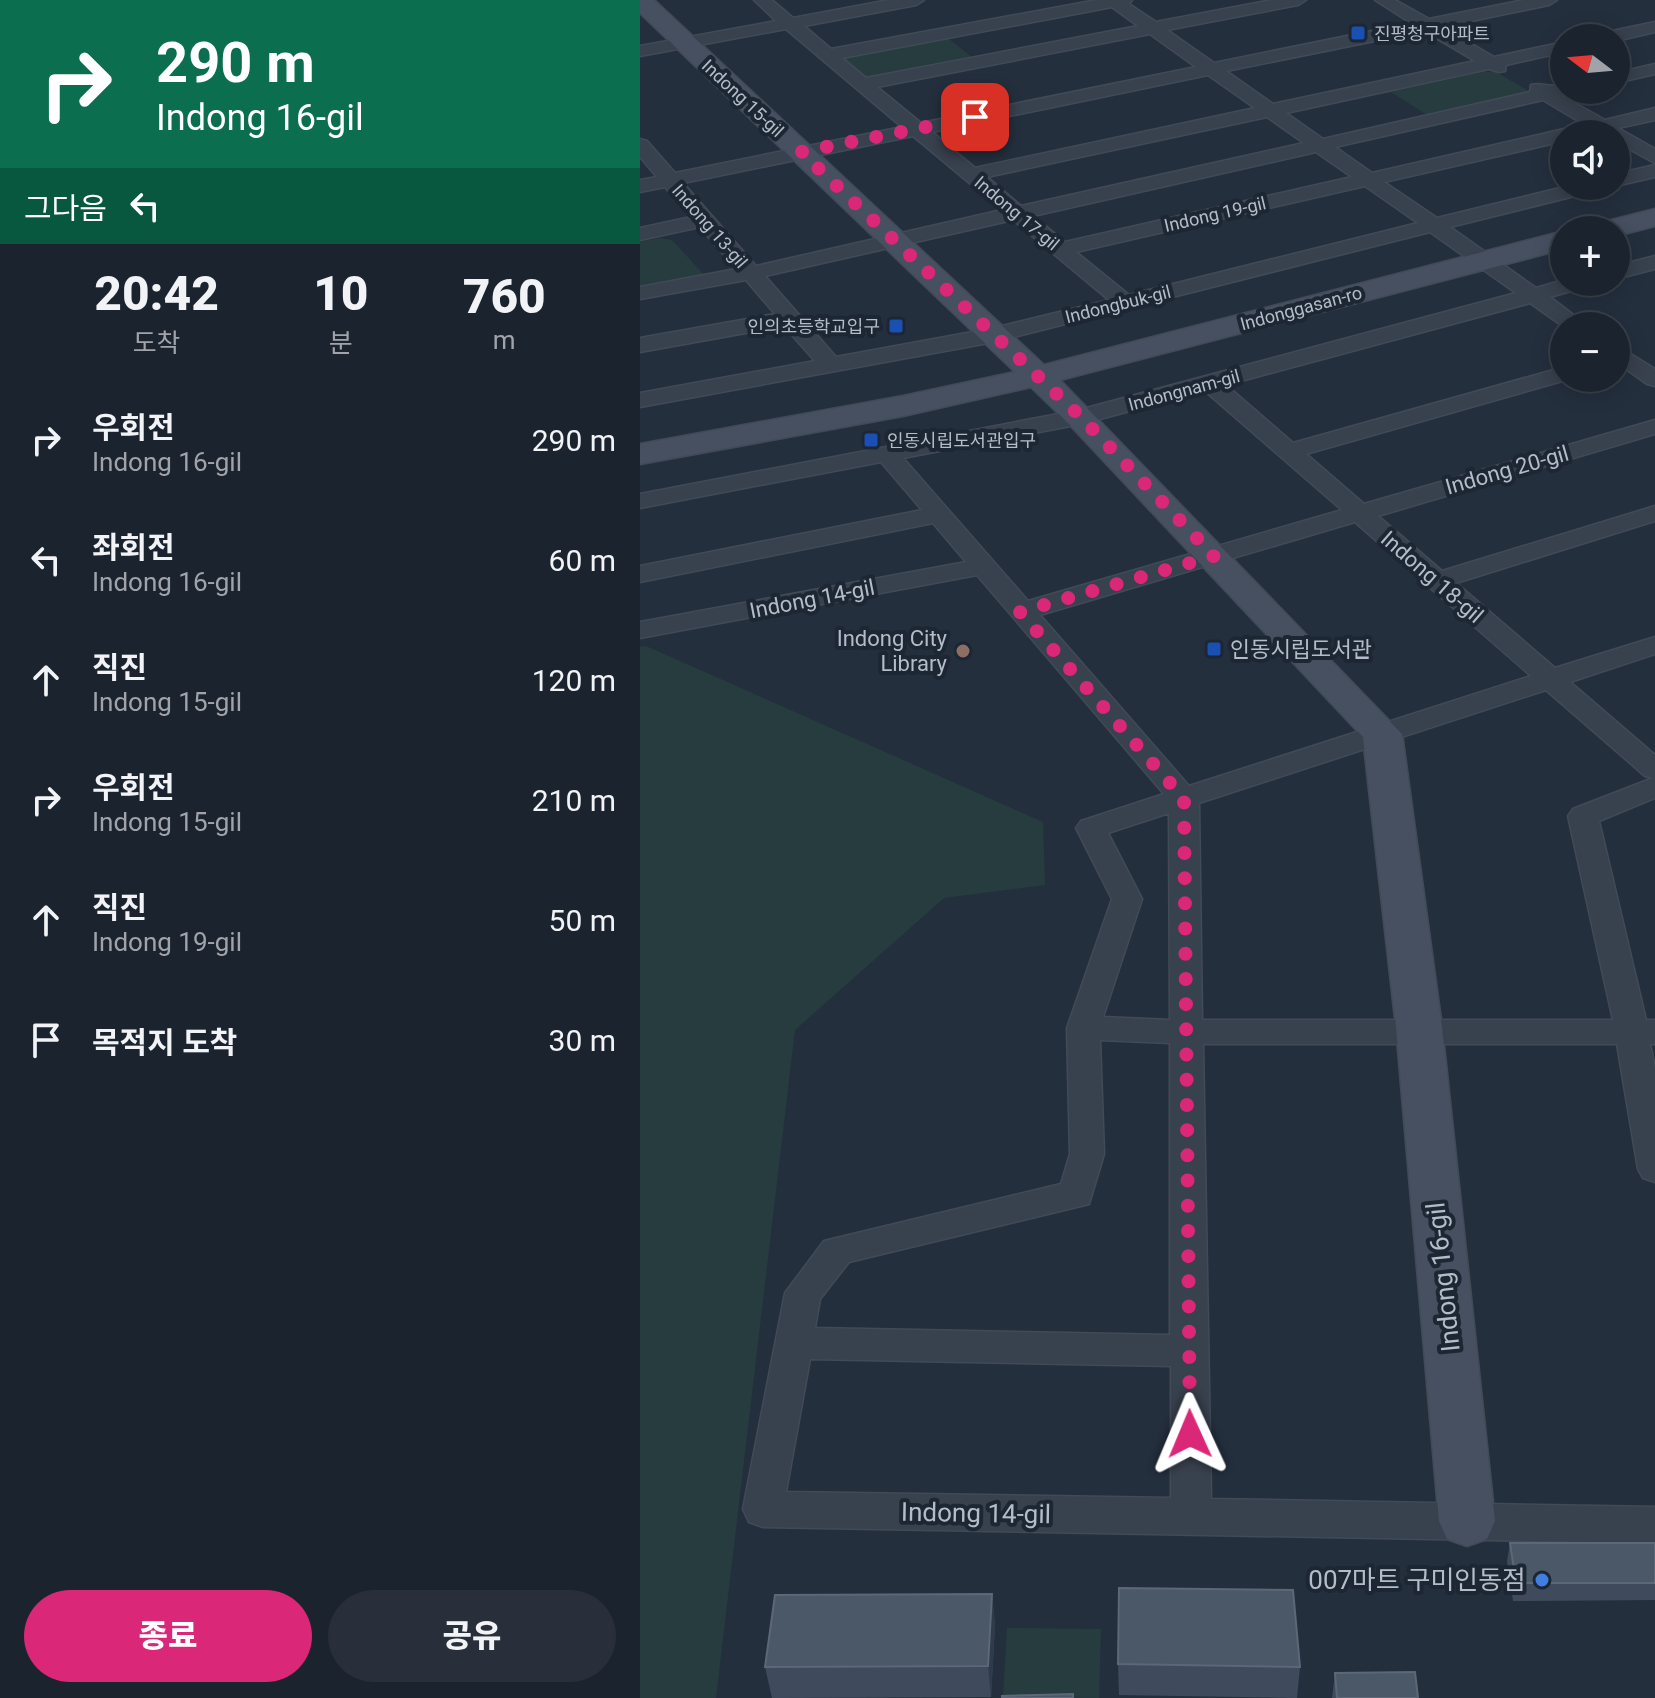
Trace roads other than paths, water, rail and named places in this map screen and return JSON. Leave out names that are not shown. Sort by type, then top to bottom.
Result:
[{"type":"street","name":"Indong 15-gil","points":[[640,0],[1038,376]]},
{"type":"street","name":"Indong 17-gil","points":[[762,0],[1124,302]]},
{"type":"street","points":[[789,24],[916,0]]},
{"type":"street","points":[[862,84],[1298,0]]},
{"type":"street","points":[[1383,0],[1491,62],[1550,90]]},
{"type":"street","points":[[917,130],[1210,67],[1549,0]]},
{"type":"street","points":[[827,55],[1118,1],[1557,312]]},
{"type":"street","name":"Indong 15-gil","points":[[685,43],[789,24]]},
{"type":"street","points":[[1630,32],[1655,27]]},
{"type":"street","points":[[640,51],[685,43]]},
{"type":"street","points":[[971,175],[1550,50]]},
{"type":"street","points":[[1630,75],[1655,69]]},
{"type":"street","points":[[894,241],[1550,93]]},
{"type":"street","points":[[1572,104],[1594,120]]},
{"type":"street","name":"Indong 19-gil","points":[[1630,124],[1655,114]]},
{"type":"street","name":"Indong 15-gil","points":[[801,152],[917,130]]},
{"type":"street","name":"Indong 19-gil","points":[[1061,249],[1550,139]]},
{"type":"street","points":[[1630,143],[1655,157]]},
{"type":"street","name":"Indong 13-gil","points":[[640,145],[831,366]]},
{"type":"street","name":"Indong 13-gil","points":[[670,179],[801,152]]},
{"type":"street","points":[[1630,177],[1655,171]]},
{"type":"street","points":[[640,186],[670,179]]},
{"type":"street","name":"Indongbuk-gil","points":[[640,400],[994,335],[1550,196]]},
{"type":"street","points":[[1630,224],[1655,217]]},
{"type":"street","points":[[640,234],[705,220]]},
{"type":"street","name":"Indong 13-gil","points":[[751,273],[894,241]]},
{"type":"street","name":"Indonggasan-ro","points":[[640,454],[903,406],[1038,376],[1550,243]]},
{"type":"street","points":[[1630,269],[1655,262]]},
{"type":"street","points":[[640,293],[751,273]]},
{"type":"street","name":"Indongnam-gil","points":[[640,501],[1081,417],[1550,290]]},
{"type":"street","points":[[640,345],[790,318]]},
{"type":"street","points":[[1630,355],[1655,349]]},
{"type":"street","points":[[1630,364],[1655,379]]},
{"type":"street","points":[[1038,376],[1081,417],[1382,734]]},
{"type":"street","name":"Indonggasan-ro","points":[[640,441],[887,398],[1038,376]]},
{"type":"street","points":[[1289,451],[1550,378]]},
{"type":"street","name":"Indong 18-gil","points":[[1210,383],[1655,770]]},
{"type":"street","name":"Indong 20-gil","points":[[1359,513],[1655,427]]},
{"type":"street","points":[[887,454],[1184,799],[1191,1516],[1655,1525]]},
{"type":"street","points":[[1020,612],[1359,513]]},
{"type":"street","points":[[1437,581],[1655,513]]},
{"type":"street","points":[[640,574],[939,514]]},
{"type":"street","name":"Indong 14-gil","points":[[640,630],[984,566]]},
{"type":"street","points":[[1184,799],[1655,645]]},
{"type":"street","name":"Indong 16-gil","points":[[1382,734],[1419,1032],[1467,1521]]},
{"type":"street","points":[[1655,787],[1583,816],[1644,1032],[1655,1169]]},
{"type":"street","name":"Indong 14-gil","points":[[1184,799],[1091,828],[1127,899],[1083,1028],[1087,1154],[1076,1194],[837,1251],[828,1266],[803,1293],[763,1509],[1191,1516]]},
{"type":"street","points":[[1083,1028],[1187,1032],[1644,1032]]},
{"type":"street","points":[[794,1343],[1189,1351]]},
{"type":"place","name":"진평청구아파트","points":[[1358,33]]},
{"type":"place","name":"인의초등학교입구","points":[[896,326]]},
{"type":"place","name":"인동시립도서관입구","points":[[871,440]]},
{"type":"place","name":"인동시립도서관","points":[[1214,649]]},
{"type":"place","name":"Indong City Library","points":[[963,651]]},
{"type":"place","name":"007마트 구미인동점","points":[[1542,1580]]}]
